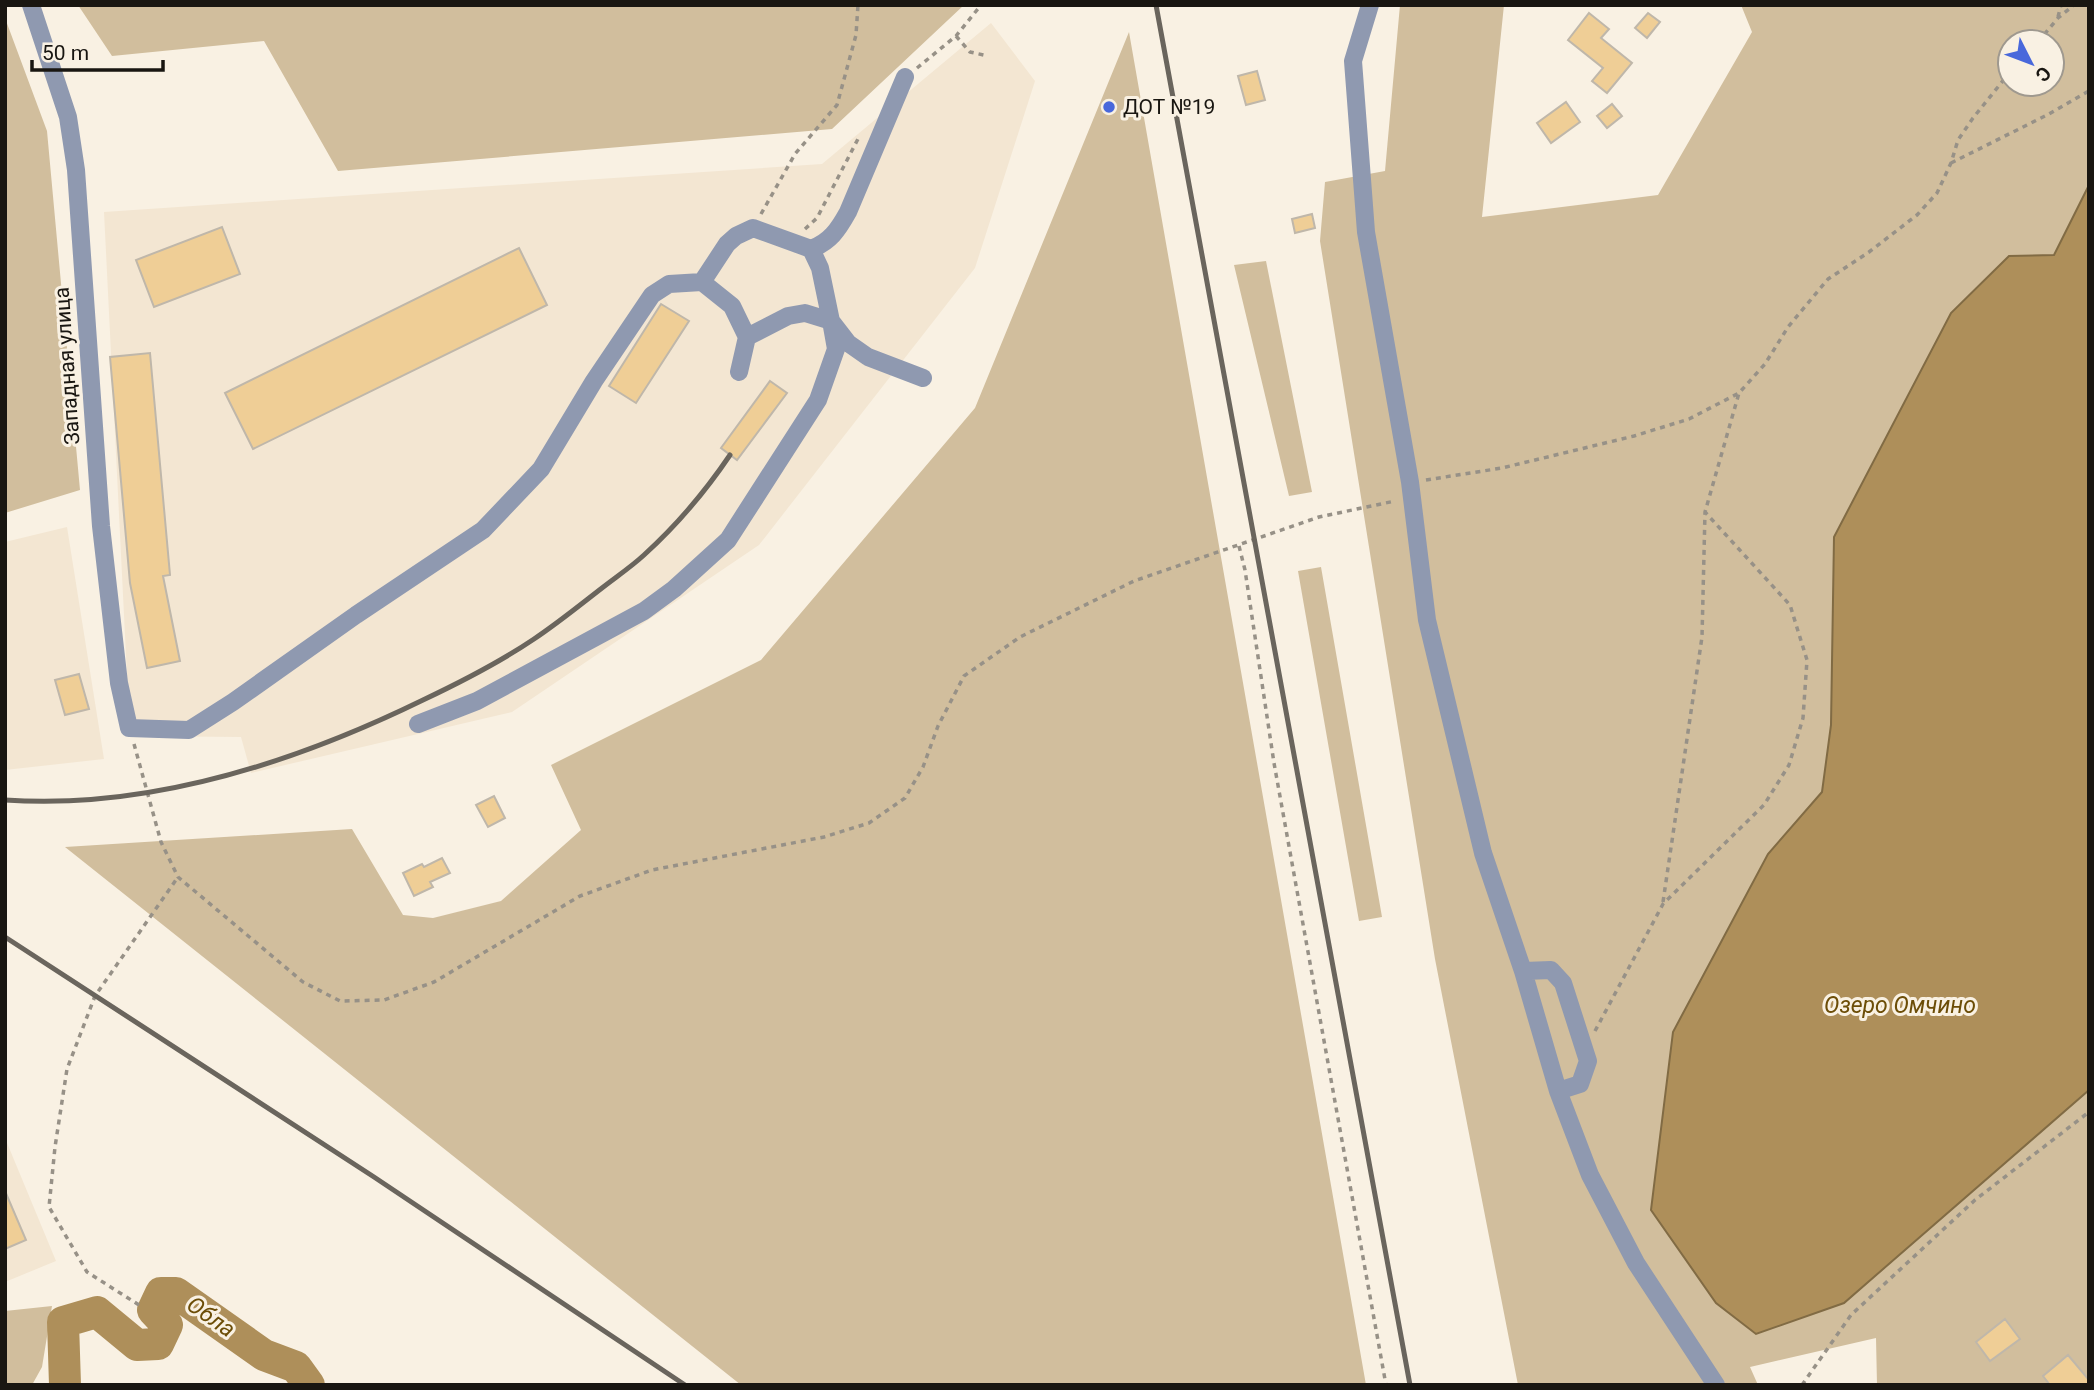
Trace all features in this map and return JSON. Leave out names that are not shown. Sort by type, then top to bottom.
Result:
[{"type":"street","name":"Западная улица","points":[[30,5],[68,117],[74,157],[101,526],[119,683],[129,728]]},
{"type":"street","points":[[1370,5],[1353,61],[1366,232],[1411,490],[1427,620],[1483,853],[1558,1091],[1590,1175],[1636,1263],[1716,1385]]},
{"type":"street","points":[[702,282],[727,244],[753,228],[811,249],[824,244],[837,232],[905,77]]},
{"type":"street","points":[[418,724],[477,702],[644,611],[674,589],[728,540],[818,400],[836,349],[820,268],[811,249]]},
{"type":"street","points":[[129,728],[189,730],[483,530],[541,469],[594,381],[652,295],[669,284],[702,282],[732,306],[747,337],[739,372]]},
{"type":"street","points":[[747,337],[788,316],[805,313],[831,321],[848,343],[868,356],[923,378]]},
{"type":"street","points":[[1522,971],[1551,970],[1563,983],[1588,1061],[1580,1084],[1558,1091]]},
{"type":"path","points":[[753,228],[795,154],[837,106],[856,35],[858,5]]},
{"type":"path","points":[[2058,18],[2061,5]]},
{"type":"path","points":[[2050,28],[2074,5]]},
{"type":"path","points":[[956,36],[970,52],[988,56]]},
{"type":"path","points":[[129,728],[160,842],[177,877],[303,982],[340,1001],[384,1000],[434,982],[580,896],[652,870],[824,837],[869,823],[905,798],[923,767],[938,726],[964,676],[1020,637],[1134,581],[1319,517],[1411,490],[1634,436],[1689,419],[1739,393],[1765,364],[1787,327],[1828,279],[1917,215],[1937,193],[1958,141],[1996,89]]},
{"type":"path","points":[[1951,163],[2089,91]]},
{"type":"path","points":[[1663,904],[1702,637],[1705,512],[1739,393]]},
{"type":"path","points":[[1585,1052],[1663,904],[1764,805],[1789,765],[1803,719],[1807,660],[1790,604],[1705,512]]},
{"type":"path","points":[[1239,546],[1245,570],[1274,763],[1386,1385]]},
{"type":"path","points":[[139,1306],[87,1272],[49,1207],[67,1069],[95,996],[177,877]]},
{"type":"path","points":[[1802,1385],[1851,1315],[1975,1200],[2089,1112]]},
{"type":"shaded area","points":[[78,5],[964,5],[832,129],[338,171],[264,41],[112,56]]},
{"type":"shaded area","points":[[1400,5],[1504,5],[1482,217],[1658,195],[1752,32],[1741,5],[2089,5],[2089,185],[2054,255],[2009,256],[1834,537],[1831,725],[1822,792],[1768,854],[1844,1303],[2089,1090],[2089,1385],[1877,1385],[1876,1338],[1750,1367],[1758,1385],[1518,1385],[1435,959],[1320,241],[1325,182],[1385,171]]},
{"type":"shaded area","points":[[5,18],[47,131],[80,490],[5,513]]},
{"type":"shaded area","points":[[991,23],[1035,81],[975,268],[759,545],[512,712],[251,773],[241,737],[130,736],[104,212],[822,164]]},
{"type":"shaded area","points":[[1129,32],[1366,1385],[741,1385],[65,847],[352,829],[403,915],[433,918],[501,901],[581,830],[551,765],[761,660],[975,408]]},
{"type":"shaded area","points":[[1266,261],[1312,492],[1289,496],[1234,265]]},
{"type":"shaded area","points":[[67,527],[104,759],[5,770],[5,542]]},
{"type":"shaded area","points":[[1321,567],[1382,917],[1359,921],[1298,571]]},
{"type":"shaded area","points":[[5,1138],[56,1261],[5,1282]]},
{"type":"shaded area","points":[[52,1306],[42,1367],[32,1385],[5,1385],[5,1311]]},
{"type":"water","name":"Озеро Омчино","points":[[2089,185],[2089,1090],[1844,1303],[1756,1334],[1716,1303],[1651,1210],[1673,1032],[1768,854],[1822,792],[1831,725],[1834,537],[1951,313],[2009,256],[2054,255]]},
{"type":"building","points":[[1589,13],[1609,29],[1601,38],[1632,63],[1607,93],[1592,81],[1603,68],[1568,40]]},
{"type":"building","points":[[1648,13],[1660,22],[1647,38],[1635,28]]},
{"type":"building","points":[[1257,71],[1265,100],[1246,105],[1238,76]]},
{"type":"building","points":[[1566,102],[1580,122],[1551,143],[1537,123]]},
{"type":"building","points":[[1612,104],[1622,116],[1607,128],[1597,116]]},
{"type":"building","points":[[1312,214],[1315,228],[1295,233],[1292,219]]},
{"type":"building","points":[[222,227],[240,274],[154,307],[136,260]]},
{"type":"building","points":[[519,248],[547,305],[253,449],[225,393]]},
{"type":"building","points":[[661,304],[689,321],[636,403],[609,386]]},
{"type":"building","points":[[150,353],[170,575],[163,576],[180,661],[147,668],[130,583],[110,357]]},
{"type":"building","points":[[770,381],[787,393],[737,460],[721,448]]},
{"type":"building","points":[[79,674],[89,709],[65,715],[55,680]]},
{"type":"building","points":[[494,796],[505,818],[488,827],[476,805]]},
{"type":"building","points":[[442,858],[450,873],[430,882],[433,887],[414,896],[403,873]]},
{"type":"building","points":[[5,1191],[26,1240],[5,1249]]},
{"type":"building","points":[[2005,1319],[2020,1339],[1990,1361],[1976,1342]]},
{"type":"building","points":[[2068,1355],[2089,1380],[2089,1385],[2050,1385],[2043,1376]]},
{"type":"waterway","name":"Обла","points":[[65,1385],[63,1322],[97,1312],[137,1345],[158,1344],[167,1325],[153,1310],[161,1293],[176,1293],[264,1355],[296,1367],[309,1385]]},
{"type":"railway","points":[[1156,5],[1410,1385]]},
{"type":"railway","points":[[5,800],[59,801],[113,797],[220,777],[273,762],[324,743],[423,700],[521,647],[634,564],[679,520],[730,455]]},
{"type":"railway","points":[[5,937],[374,1177],[685,1385]]},
{"type":"place","name":"ДОТ №19","points":[[1109,107]]}]
